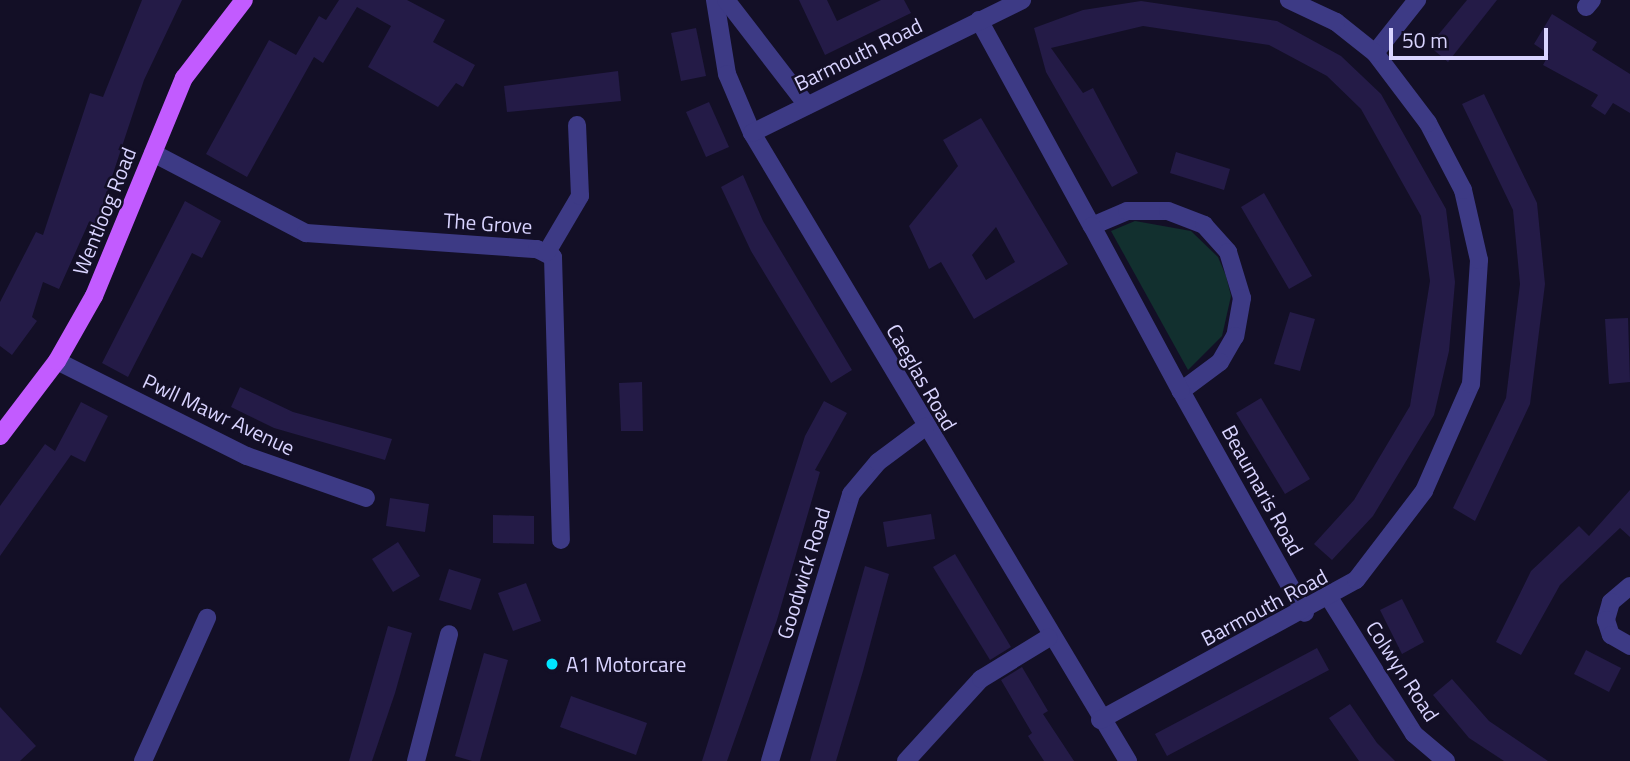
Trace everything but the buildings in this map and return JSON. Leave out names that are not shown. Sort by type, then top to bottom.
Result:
[{"type":"main road","name":"Wentloog Road","points":[[0,436],[57,361],[110,263],[184,78],[244,0]]},
{"type":"street","name":"Caeglas Road","points":[[715,0],[727,74],[752,133],[1048,638],[1128,761]]},
{"type":"street","points":[[726,0],[807,104]]},
{"type":"street","name":"Barmouth Road","points":[[752,133],[1022,0]]},
{"type":"street","name":"Barmouth Road","points":[[1100,720],[1330,599],[1399,530],[1445,452],[1471,384],[1479,320],[1477,236],[1464,190],[1428,123],[1374,53],[1336,22],[1289,0]]},
{"type":"street","points":[[1374,53],[1416,0]]},
{"type":"street","name":"Beaumaris Road","points":[[979,20],[1305,612]]},
{"type":"street","points":[[547,252],[580,196],[578,125]]},
{"type":"street","name":"The Grove","points":[[153,153],[306,233],[547,252],[556,265],[559,304],[562,540]]},
{"type":"street","points":[[1092,226],[1127,211],[1168,211],[1204,225],[1228,252],[1242,298],[1235,336],[1220,362],[1181,391]]},
{"type":"street","name":"Pwll Mawr Avenue","points":[[57,361],[247,456],[366,498]]},
{"type":"street","name":"Goodwick Road","points":[[770,761],[851,494],[878,462],[925,427]]},
{"type":"street","points":[[1630,586],[1611,602],[1606,620],[1617,641],[1630,646]]},
{"type":"street","name":"Colwyn Road","points":[[1330,599],[1414,734],[1446,761]]},
{"type":"street","points":[[143,761],[206,618]]},
{"type":"street","points":[[416,761],[449,634]]},
{"type":"street","points":[[906,761],[981,679],[1048,638]]},
{"type":"green space","points":[[1135,221],[1191,231],[1218,257],[1226,276],[1231,296],[1222,336],[1188,370],[1111,231]]},
{"type":"place","name":"A1 Motorcare","points":[[552,664]]}]
